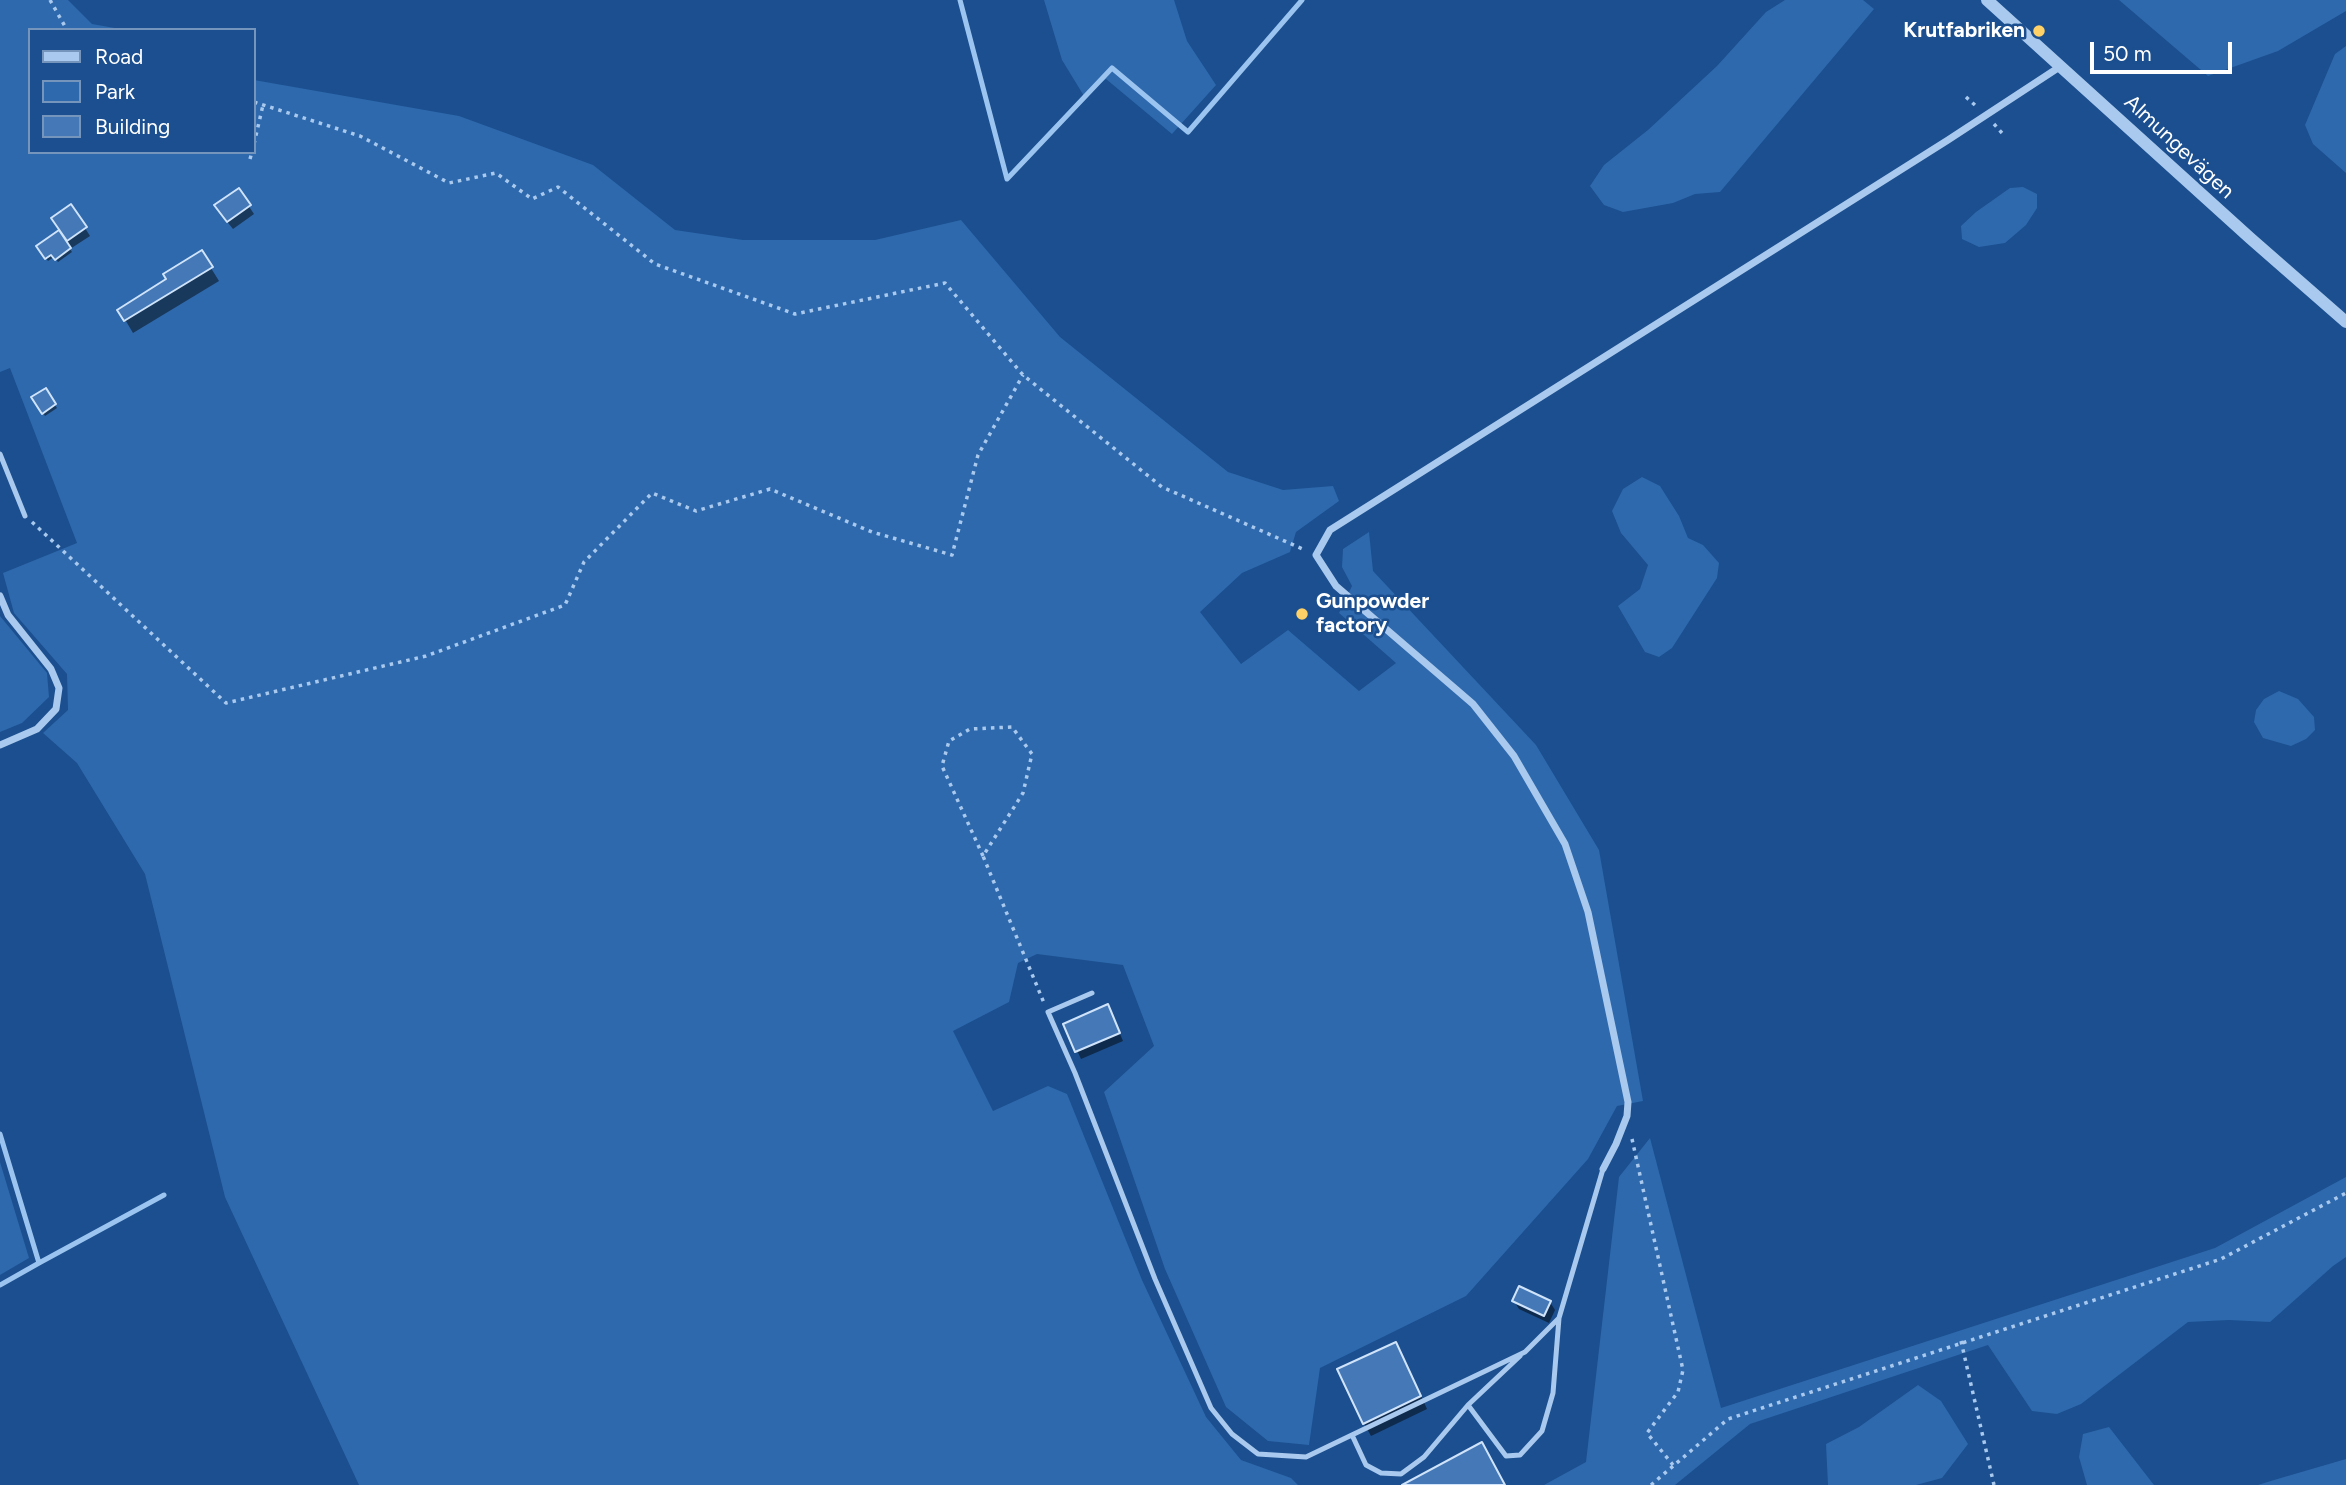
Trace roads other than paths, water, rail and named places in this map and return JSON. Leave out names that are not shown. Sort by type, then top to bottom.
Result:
[{"type":"street","name":"Almungevägen","points":[[1987,0],[2346,322]]},
{"type":"street","points":[[1603,1169],[1627,1116],[1628,1102],[1588,912],[1565,844],[1514,756],[1473,704],[1336,586],[1317,555],[1330,530],[1948,141],[2062,66]]},
{"type":"street","points":[[0,596],[8,615],[51,670],[59,688],[56,709],[37,729],[0,745]]},
{"type":"lane","points":[[0,454],[25,516]]},
{"type":"lane","points":[[1092,993],[1048,1012],[1075,1073],[1155,1279],[1211,1408],[1231,1434],[1258,1454],[1306,1457],[1525,1352]]},
{"type":"lane","points":[[1468,1405],[1506,1457],[1520,1455],[1542,1431],[1553,1393],[1559,1318],[1603,1169]]},
{"type":"lane","points":[[1352,1435],[1366,1465],[1381,1473],[1401,1474],[1424,1457],[1468,1405],[1559,1318]]},
{"type":"waterway","points":[[960,0],[1007,179],[1112,68],[1188,132],[1302,0]]},
{"type":"waterway","points":[[0,1134],[39,1263],[0,1285]]},
{"type":"waterway","points":[[39,1263],[164,1195]]},
{"type":"place","name":"Krutfabriken","points":[[2039,31]]},
{"type":"place","name":"Gunpowder factory","points":[[1302,614]]}]
